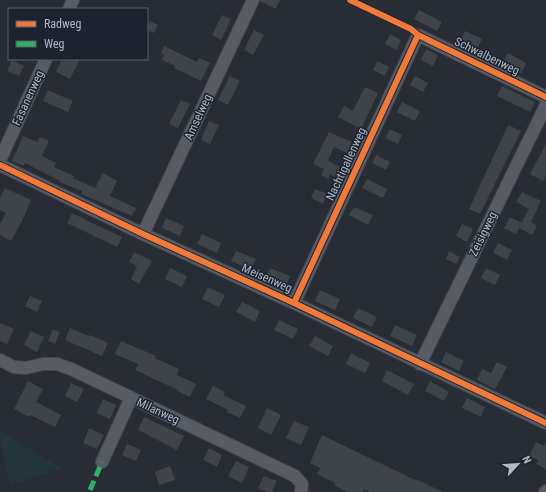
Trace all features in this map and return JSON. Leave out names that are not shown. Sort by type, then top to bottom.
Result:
[{"type":"street","name":"Amselweg","points":[[143,234],[253,0]]},
{"type":"street","name":"Schwalbenweg","points":[[418,35],[546,97]]},
{"type":"street","name":"Nachtigallenweg","points":[[294,303],[418,35]]},
{"type":"street","name":"Fasanenweg","points":[[0,160],[46,60]]},
{"type":"street","name":"Zeisigweg","points":[[420,364],[546,105]]},
{"type":"street","name":"Meisenweg","points":[[0,165],[143,234],[294,303],[546,423]]},
{"type":"street","name":"Milanweg","points":[[0,360],[14,367],[26,368],[42,364],[57,364],[71,369],[295,476],[302,484],[301,492]]},
{"type":"street","points":[[102,462],[131,398]]},
{"type":"shaded area","points":[[0,430],[61,468],[10,485],[0,441]]},
{"type":"building","points":[[260,0],[280,0],[276,9]]},
{"type":"building","points":[[419,10],[442,22],[437,31],[414,19]]},
{"type":"building","points":[[222,15],[231,19],[221,40],[212,35]]},
{"type":"building","points":[[150,21],[158,25],[154,33],[148,30]]},
{"type":"building","points":[[254,30],[264,35],[253,55],[244,50]]},
{"type":"building","points":[[465,31],[482,39],[476,51],[459,43]]},
{"type":"building","points":[[390,34],[401,40],[397,50],[385,44]]},
{"type":"building","points":[[164,46],[197,62],[199,58],[210,63],[201,81],[174,68],[175,66],[162,60],[164,55],[161,53]]},
{"type":"building","points":[[426,49],[438,55],[433,66],[421,60]]},
{"type":"building","points":[[508,53],[526,63],[521,73],[502,64]]},
{"type":"building","points":[[12,60],[24,66],[19,76],[7,71]]},
{"type":"building","points":[[62,60],[80,60],[70,79],[56,72]]},
{"type":"building","points":[[377,61],[389,67],[385,76],[373,70]]},
{"type":"building","points":[[230,76],[240,81],[228,105],[218,100]]},
{"type":"building","points":[[415,76],[428,83],[423,92],[410,85]]},
{"type":"building","points":[[502,86],[535,102],[530,112],[497,96]]},
{"type":"building","points":[[365,87],[378,93],[361,129],[338,117],[344,106],[353,111]]},
{"type":"building","points":[[48,90],[73,101],[68,112],[43,101]]},
{"type":"building","points":[[181,100],[190,104],[178,128],[169,124]]},
{"type":"building","points":[[402,102],[420,111],[415,121],[397,112]]},
{"type":"building","points":[[209,121],[219,125],[210,144],[201,140]]},
{"type":"building","points":[[508,125],[521,131],[480,214],[469,209]]},
{"type":"building","points":[[390,129],[402,135],[398,144],[385,138]]},
{"type":"building","points":[[329,132],[352,142],[347,153],[334,147],[328,161],[340,167],[335,177],[330,174],[328,179],[321,175],[324,169],[313,164]]},
{"type":"building","points":[[23,136],[37,142],[40,137],[49,141],[42,156],[56,163],[54,167],[74,176],[73,178],[95,188],[103,173],[117,181],[110,196],[136,208],[132,216],[81,194],[82,191],[59,182],[60,181],[25,163],[24,166],[12,161]]},
{"type":"building","points":[[546,144],[546,175],[543,181],[530,174]]},
{"type":"building","points":[[376,155],[390,162],[386,170],[372,163]]},
{"type":"building","points":[[367,179],[387,189],[383,198],[362,188]]},
{"type":"building","points":[[5,188],[31,200],[11,241],[0,235],[0,224],[6,213],[0,210],[0,198]]},
{"type":"building","points":[[315,189],[327,194],[323,204],[311,198]]},
{"type":"building","points":[[522,192],[541,201],[531,222],[537,226],[532,235],[519,228],[529,209],[516,202]]},
{"type":"building","points":[[354,207],[373,215],[368,225],[349,215]]},
{"type":"building","points":[[72,213],[122,237],[117,247],[67,223]]},
{"type":"building","points":[[510,217],[522,223],[516,234],[504,228]]},
{"type":"building","points":[[166,218],[184,226],[180,236],[162,228]]},
{"type":"building","points":[[462,224],[473,229],[467,242],[456,236]]},
{"type":"building","points":[[202,234],[221,243],[217,253],[197,244]]},
{"type":"building","points":[[498,243],[512,250],[507,260],[493,253]]},
{"type":"building","points":[[236,251],[256,259],[251,270],[231,261]]},
{"type":"building","points":[[449,251],[460,257],[456,264],[446,259]]},
{"type":"building","points":[[134,252],[152,261],[139,284],[131,279],[137,266],[129,262]]},
{"type":"building","points":[[170,268],[187,276],[182,287],[165,279]]},
{"type":"building","points":[[270,268],[290,276],[286,286],[266,278]]},
{"type":"building","points":[[486,268],[500,275],[495,285],[481,278]]},
{"type":"building","points":[[208,287],[225,295],[219,307],[202,299]]},
{"type":"building","points":[[320,290],[340,299],[335,310],[315,301]]},
{"type":"building","points":[[30,296],[42,301],[37,312],[25,306]]},
{"type":"building","points":[[242,302],[260,311],[255,322],[236,312]]},
{"type":"building","points":[[358,308],[377,317],[372,327],[353,318]]},
{"type":"building","points":[[279,320],[298,329],[293,339],[274,330]]},
{"type":"building","points":[[0,323],[14,329],[7,344],[0,341]]},
{"type":"building","points":[[395,325],[417,335],[412,346],[390,336]]},
{"type":"building","points":[[70,328],[108,343],[102,356],[65,340]]},
{"type":"building","points":[[53,329],[60,332],[55,344],[48,341]]},
{"type":"building","points":[[31,331],[44,337],[37,352],[24,345]]},
{"type":"building","points":[[315,336],[333,346],[328,356],[309,346]]},
{"type":"building","points":[[121,341],[156,356],[155,358],[179,369],[177,375],[196,384],[190,397],[135,370],[138,364],[115,354]]},
{"type":"building","points":[[446,352],[464,361],[459,371],[441,362]]},
{"type":"building","points":[[351,353],[370,363],[365,373],[346,364]]},
{"type":"building","points":[[497,362],[507,367],[495,389],[477,380],[482,369],[491,373]]},
{"type":"building","points":[[387,370],[414,384],[408,395],[382,381]]},
{"type":"building","points":[[28,381],[43,389],[36,402],[61,415],[55,427],[30,415],[29,417],[14,409]]},
{"type":"building","points":[[430,381],[449,392],[444,401],[425,391]]},
{"type":"building","points":[[71,383],[84,389],[77,402],[65,396]]},
{"type":"building","points":[[213,386],[225,392],[223,395],[246,406],[240,418],[206,399]]},
{"type":"building","points":[[467,398],[485,407],[481,417],[462,408]]},
{"type":"building","points":[[103,399],[116,405],[110,419],[97,413]]},
{"type":"building","points":[[267,408],[281,415],[271,435],[258,428]]},
{"type":"building","points":[[144,417],[184,436],[177,450],[138,430]]},
{"type":"building","points":[[294,421],[309,427],[301,445],[286,438]]},
{"type":"building","points":[[89,428],[104,435],[97,449],[83,443]]},
{"type":"building","points":[[322,435],[443,492],[370,492],[364,489],[363,492],[347,492],[334,485],[335,483],[317,474],[320,468],[310,463]]},
{"type":"building","points":[[536,442],[544,446],[546,443],[546,469],[536,464],[538,460],[529,456]]},
{"type":"building","points":[[127,444],[141,450],[136,461],[122,455]]},
{"type":"building","points":[[209,448],[222,455],[217,467],[203,460]]},
{"type":"building","points":[[236,461],[249,467],[242,483],[228,476]]},
{"type":"building","points":[[170,466],[175,480],[159,485],[155,472]]},
{"type":"building","points":[[264,476],[277,481],[272,492],[267,492],[258,488]]},
{"type":"marked path","points":[[90,490],[102,462]]},
{"type":"cycle path","points":[[350,0],[411,29],[418,35],[546,97]]},
{"type":"cycle path","points":[[294,303],[418,35]]},
{"type":"cycle path","points":[[0,165],[143,234],[294,303],[546,423]]}]
